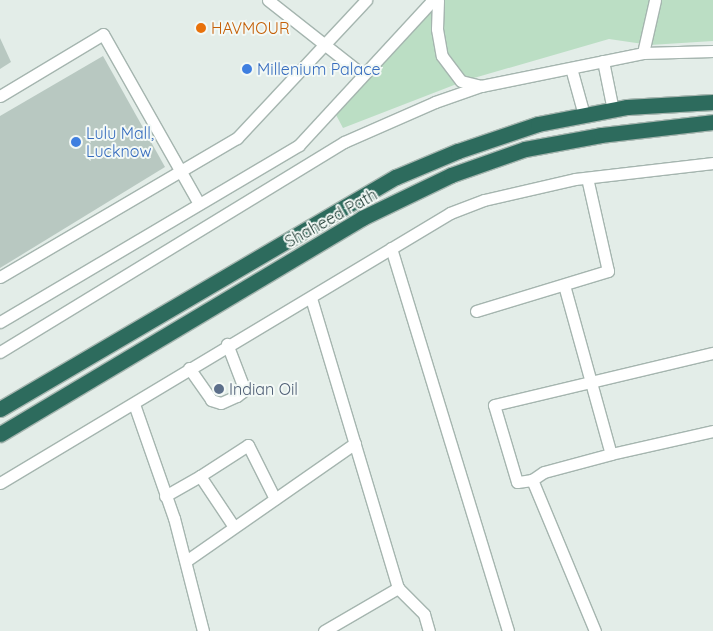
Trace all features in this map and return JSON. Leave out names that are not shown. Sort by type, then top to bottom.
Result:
[{"type":"highway","name":"Shaheed Path","points":[[0,409],[396,177],[520,130],[613,110],[713,102]]},
{"type":"highway","name":"Shaheed Path","points":[[0,434],[362,218],[451,175],[525,150],[601,135],[713,122]]},
{"type":"street","points":[[268,0],[310,37],[325,44],[362,74]]},
{"type":"street","points":[[0,277],[178,170],[237,138],[366,0]]},
{"type":"street","points":[[0,322],[299,145],[362,74],[433,0]]},
{"type":"street","points":[[438,0],[437,29],[442,56],[461,81],[480,86]]},
{"type":"street","points":[[643,53],[655,0]]},
{"type":"street","points":[[0,96],[103,34],[178,170],[199,204]]},
{"type":"street","points":[[0,352],[344,142],[480,86],[643,53],[713,51]]},
{"type":"street","points":[[603,61],[613,110]]},
{"type":"street","points":[[571,68],[584,115]]},
{"type":"street","points":[[0,483],[134,404],[227,344],[311,298],[450,213],[484,200],[587,178],[713,163]]},
{"type":"street","points":[[476,311],[608,271],[587,178]]},
{"type":"street","points":[[391,248],[508,631]]},
{"type":"street","points":[[564,285],[611,454]]},
{"type":"street","points":[[311,298],[398,588],[424,614],[429,631]]},
{"type":"street","points":[[189,368],[211,400],[221,403],[237,396],[242,392],[242,383],[227,344]]},
{"type":"street","points":[[713,354],[590,381],[494,405],[517,482],[532,480],[544,472],[611,454],[713,431]]},
{"type":"street","points":[[134,404],[186,561],[203,631]]},
{"type":"street","points":[[186,561],[355,443]]},
{"type":"street","points":[[166,496],[248,445],[276,498]]},
{"type":"street","points":[[200,476],[234,528]]},
{"type":"street","points":[[532,480],[595,631]]},
{"type":"street","points":[[324,631],[398,588]]},
{"type":"green space","points":[[442,0],[713,0],[713,41],[650,45],[609,39],[467,80],[343,128],[335,113]]},
{"type":"building","points":[[0,38],[11,62],[0,69]]},
{"type":"building","name":"Lulu Mall, Lucknow","points":[[103,56],[165,167],[0,268],[0,116]]},
{"type":"place","name":"HAVMOUR","points":[[201,28]]},
{"type":"place","name":"Millenium Palace","points":[[247,69]]},
{"type":"place","name":"Lulu Mall, Lucknow","points":[[76,142]]},
{"type":"place","name":"Indian Oil","points":[[219,389]]}]
